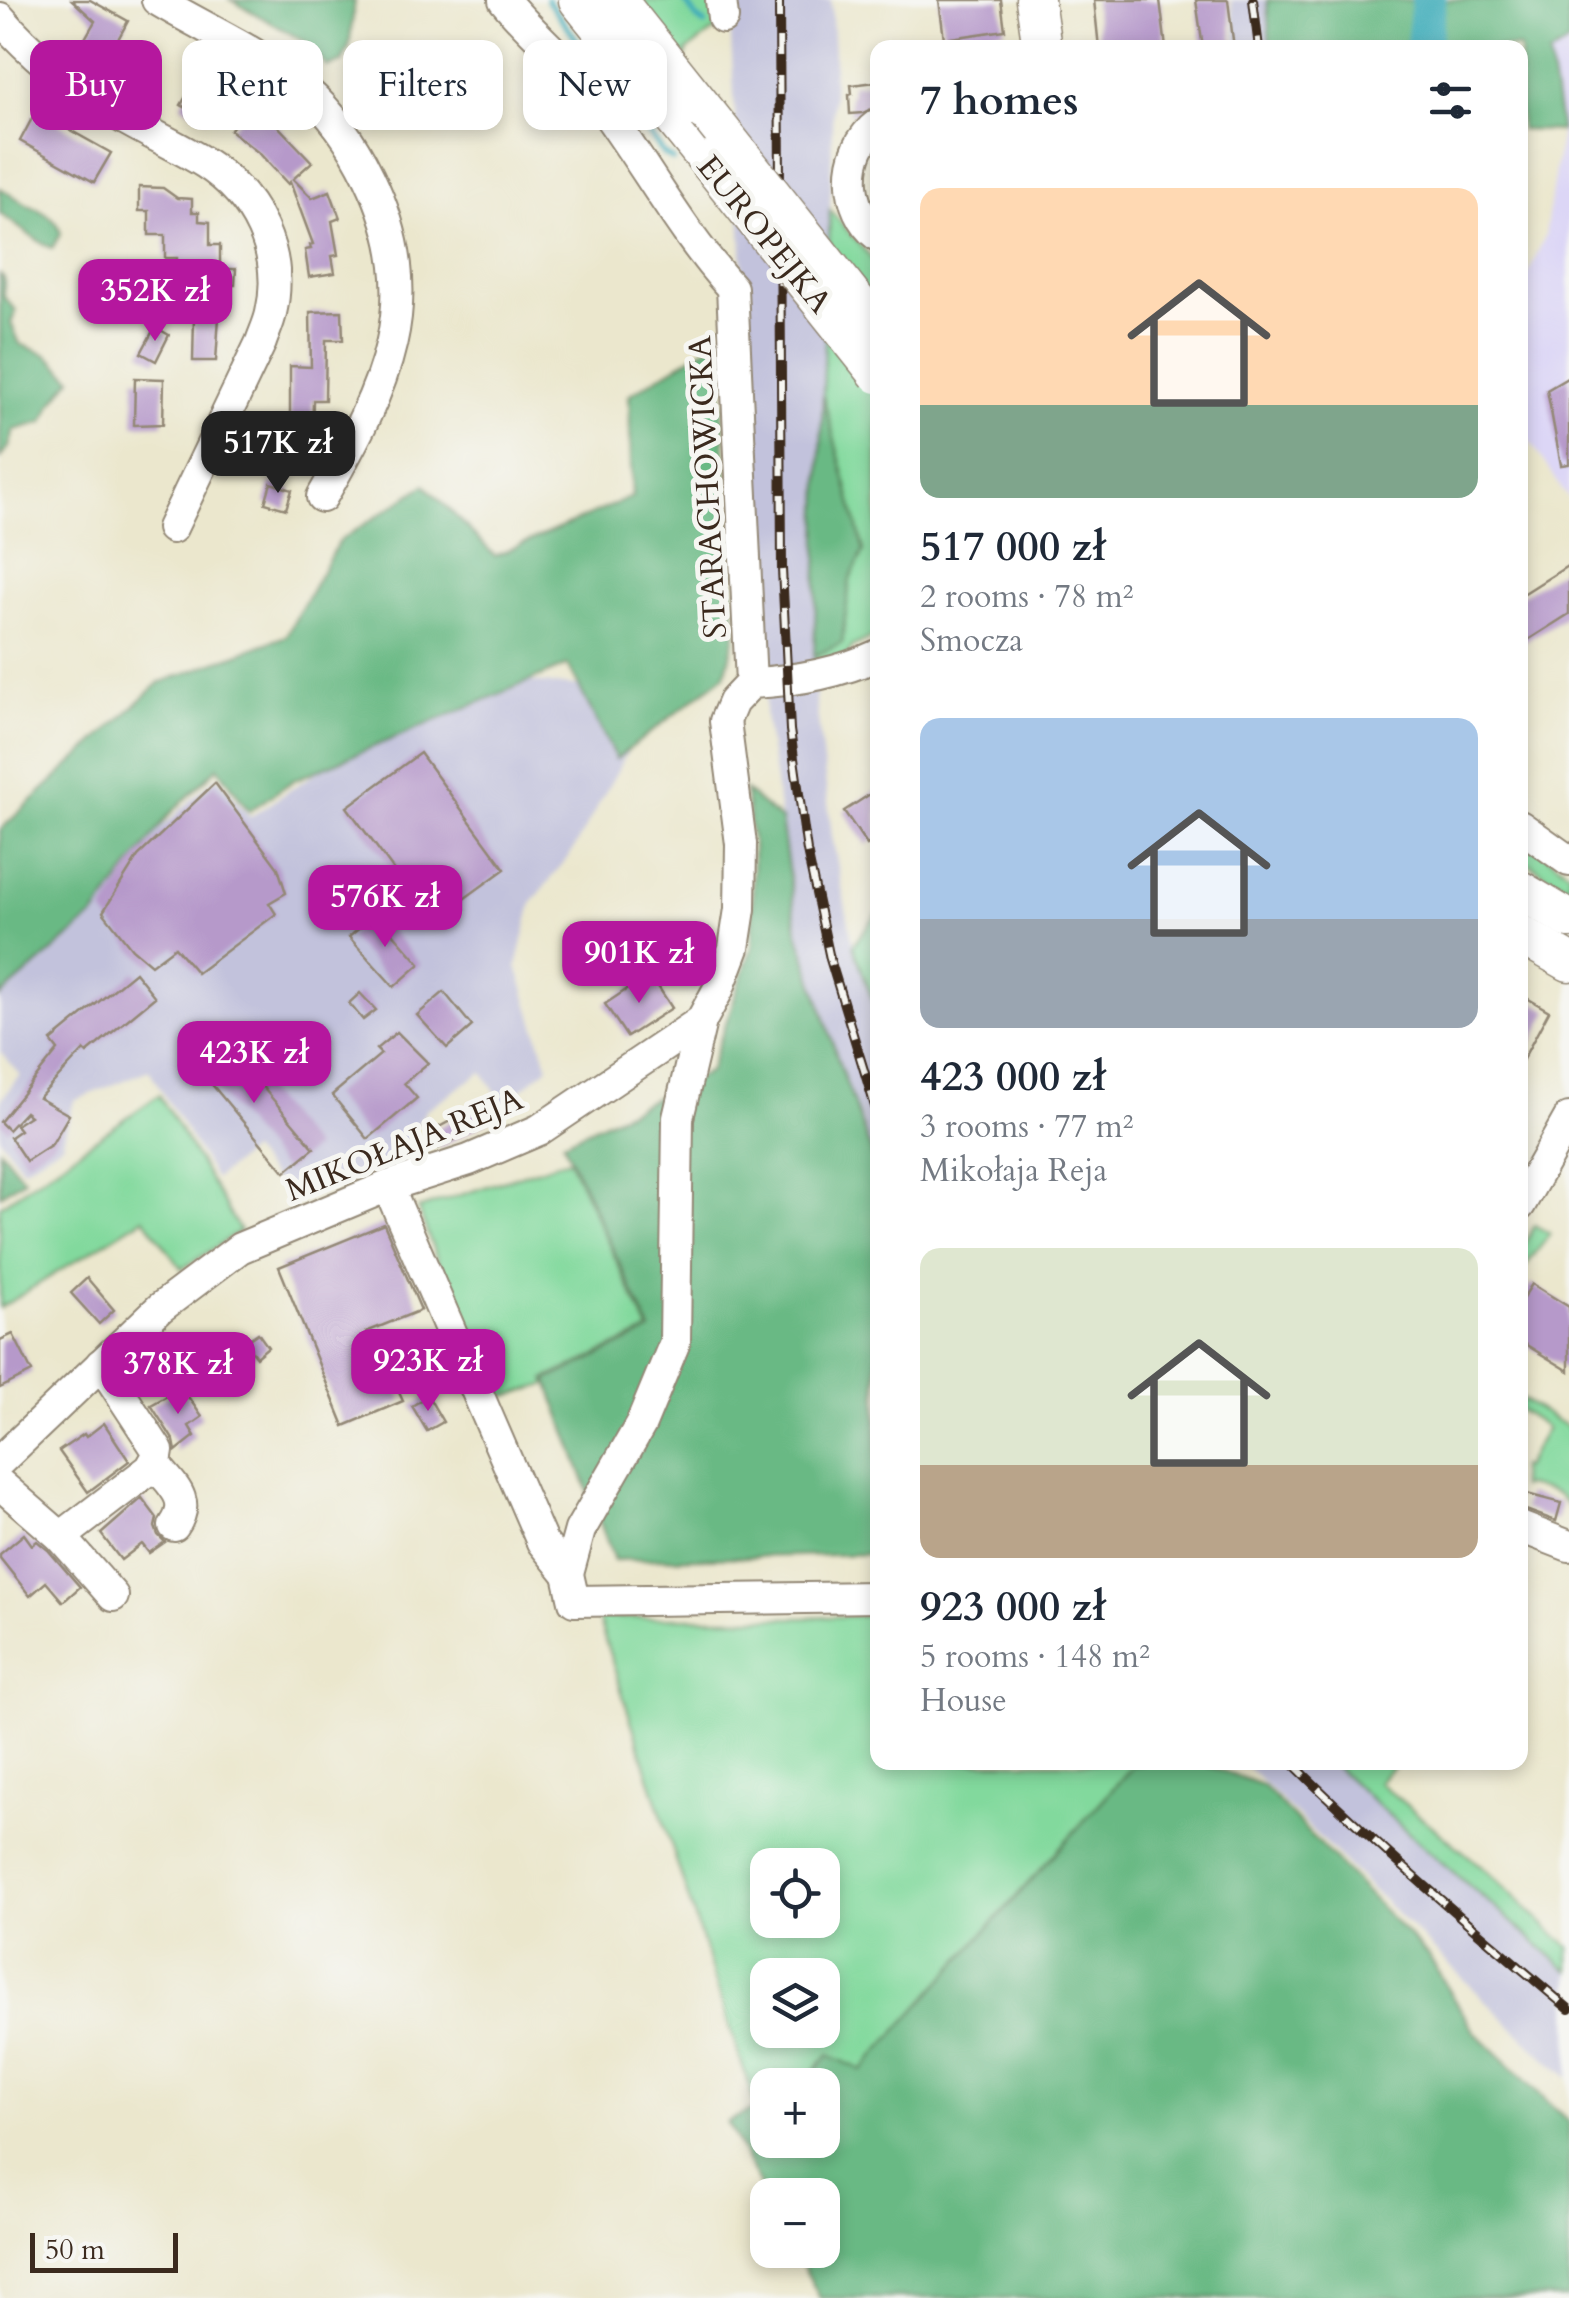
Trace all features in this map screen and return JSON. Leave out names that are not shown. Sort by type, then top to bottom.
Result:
[{"type":"main road","name":"EUROPEJKA","points":[[578,0],[870,364]]},
{"type":"main road","name":"EUROPEJKA","points":[[618,0],[870,318]]},
{"type":"main road","points":[[1031,40],[1034,0]]},
{"type":"main road","points":[[1034,0],[1041,40]]},
{"type":"main road","points":[[1528,895],[1569,919]]},
{"type":"main road","points":[[1528,939],[1569,962]]},
{"type":"street","points":[[157,0],[263,60],[307,92],[339,125],[361,161],[393,238],[399,282],[395,335],[382,382],[322,498]]},
{"type":"street","name":"STARACHOWICKA","points":[[504,0],[524,25],[576,71],[632,147],[704,257],[732,288],[751,683]]},
{"type":"street","points":[[0,18],[53,72],[111,111],[208,165],[235,187],[251,205],[271,248],[272,313],[172,528]]},
{"type":"street","points":[[870,130],[857,146],[851,169],[856,209],[870,229]]},
{"type":"street","points":[[751,683],[798,680],[870,658]]},
{"type":"street","name":"MIKOŁAJA REJA","points":[[0,1461],[160,1308],[240,1248],[388,1186],[469,1160],[539,1130],[700,1021],[718,990],[734,948],[740,909],[741,844],[725,721],[733,702],[751,683]]},
{"type":"street","points":[[1528,831],[1567,855]]},
{"type":"street","points":[[568,1574],[580,1530],[641,1424],[674,1342],[678,1118],[700,1021]]},
{"type":"street","points":[[1528,1193],[1566,1129]]},
{"type":"street","points":[[388,1186],[542,1542],[568,1574],[574,1601],[870,1597]]},
{"type":"street","points":[[61,1537],[154,1463],[158,1451],[101,1364]]},
{"type":"street","points":[[154,1463],[181,1499],[182,1513],[174,1526]]},
{"type":"street","points":[[0,1484],[61,1537],[113,1596]]},
{"type":"street","points":[[1528,1531],[1569,1546]]},
{"type":"shaded area","points":[[729,0],[831,0],[834,54],[816,702],[832,835],[853,945],[870,992],[870,1148],[797,929],[765,715],[767,613]]},
{"type":"shaded area","points":[[1231,0],[1281,0],[1278,40],[1236,40]]},
{"type":"shaded area","points":[[1569,42],[1569,499],[1528,439],[1528,274],[1545,236],[1561,131],[1549,56]]},
{"type":"shaded area","points":[[509,680],[584,687],[631,746],[572,852],[532,903],[517,966],[548,1067],[504,1104],[482,1072],[427,1109],[384,1168],[293,1202],[250,1151],[215,1179],[149,1070],[74,1101],[62,1144],[23,1168],[0,1138],[0,1101],[20,1075],[0,1051],[0,978],[217,776],[250,817],[379,730]]},
{"type":"shaded area","points":[[1250,1770],[1361,1770],[1569,1952],[1569,2078]]},
{"type":"green space","points":[[231,0],[355,0],[350,40],[343,40],[342,62],[327,67],[323,62],[323,40],[302,40]]},
{"type":"green space","points":[[634,0],[716,0],[719,27],[681,60]]},
{"type":"green space","points":[[1267,0],[1569,0],[1569,42],[1549,56],[1561,131],[1528,130],[1528,40],[1270,40]]},
{"type":"green space","points":[[0,188],[55,222],[61,234],[52,248],[0,214]]},
{"type":"green space","points":[[830,210],[870,257],[870,639],[853,646],[847,655],[815,664],[814,656],[842,643],[850,579],[864,551],[823,396]]},
{"type":"green space","points":[[0,274],[4,278],[4,297],[16,311],[11,323],[20,344],[47,355],[72,378],[44,422],[14,430],[9,447],[0,458]]},
{"type":"green space","points":[[719,340],[735,636],[725,675],[616,759],[568,665],[294,780],[249,811],[218,767],[168,816],[94,916],[0,997],[0,830],[159,683],[286,636],[339,541],[425,485],[495,556],[632,497],[629,395]]},
{"type":"green space","points":[[823,396],[864,551],[850,579],[842,643],[814,656]]},
{"type":"green space","points":[[745,790],[781,820],[797,929],[870,1148],[870,1554],[614,1560],[547,1380],[651,1331],[563,1142],[709,1072],[752,947],[753,848]]},
{"type":"green space","points":[[1528,842],[1569,872],[1569,888],[1528,863]]},
{"type":"green space","points":[[870,923],[870,992],[853,945]]},
{"type":"green space","points":[[159,1095],[240,1231],[182,1269],[144,1218],[0,1308],[0,1206]]},
{"type":"green space","points":[[0,1149],[24,1179],[0,1195]]},
{"type":"green space","points":[[569,1159],[649,1331],[545,1379],[547,1385],[494,1399],[418,1209]]},
{"type":"green space","points":[[1535,1225],[1550,1234],[1528,1263],[1528,1238]]},
{"type":"green space","points":[[1528,1403],[1569,1428],[1569,1508],[1550,1492],[1528,1487],[1528,1460],[1547,1428],[1528,1415]]},
{"type":"green space","points":[[870,1615],[870,1770],[1129,1770],[862,2070],[820,2062],[816,2068],[750,2068],[750,2089],[598,1618]]},
{"type":"green space","points":[[1130,1770],[1221,1770],[1262,1785],[1429,1957],[1474,2031],[1569,2122],[1569,2298],[820,2298],[804,2268],[840,2268],[840,2178],[756,2178],[727,2122],[750,2111],[750,2158],[840,2158],[840,2068],[818,2068],[829,2055],[862,2070]]},
{"type":"green space","points":[[1339,1770],[1390,1770],[1378,1782],[1481,1866],[1569,1947],[1569,1971]]},
{"type":"building","points":[[72,0],[90,0],[128,21],[118,40],[84,40],[95,21]]},
{"type":"building","points":[[939,0],[1001,0],[1005,30],[944,39]]},
{"type":"building","points":[[1094,0],[1160,0],[1165,40],[1098,40]]},
{"type":"building","points":[[1196,0],[1228,0],[1233,40],[1202,40]]},
{"type":"building","points":[[870,83],[870,110],[850,114],[851,85]]},
{"type":"building","points":[[30,122],[30,130],[70,130],[111,153],[94,182],[20,141]]},
{"type":"building","points":[[230,130],[282,130],[312,162],[293,179],[312,198],[330,191],[340,218],[332,221],[338,255],[332,256],[335,273],[309,277],[305,250],[313,244],[290,182]]},
{"type":"building","points":[[139,187],[163,188],[177,198],[192,199],[192,212],[199,212],[199,221],[210,222],[210,245],[220,245],[220,269],[236,269],[235,285],[177,287],[177,258],[165,258],[165,235],[149,235],[149,211],[139,211]]},
{"type":"building","points":[[342,311],[343,340],[326,340],[325,400],[313,400],[312,437],[301,437],[301,443],[272,442],[273,420],[290,420],[290,366],[311,367],[310,312]]},
{"type":"building","points":[[194,316],[219,317],[216,361],[193,361]]},
{"type":"building","points":[[155,327],[169,335],[156,361],[141,353]]},
{"type":"building","points":[[1569,377],[1569,464],[1561,465],[1547,390]]},
{"type":"building","points":[[135,378],[164,379],[163,424],[134,425]]},
{"type":"building","points":[[271,483],[292,490],[286,509],[265,503]]},
{"type":"building","points":[[1569,565],[1569,614],[1528,640],[1528,591]]},
{"type":"building","points":[[420,753],[505,869],[432,922],[347,807]]},
{"type":"building","points":[[215,783],[278,868],[286,893],[269,903],[276,914],[197,973],[175,947],[151,965],[132,949],[103,912],[138,856]]},
{"type":"building","points":[[870,794],[870,843],[867,845],[844,811]]},
{"type":"building","points":[[376,914],[420,964],[394,987],[349,937]]},
{"type":"building","points":[[627,929],[637,943],[610,963],[599,948]]},
{"type":"building","points":[[135,972],[155,997],[87,1053],[84,1050],[39,1098],[69,1115],[52,1144],[26,1161],[10,1137],[20,1130],[16,1125],[30,1116],[25,1112],[8,1130],[0,1122],[58,1050],[51,1041]]},
{"type":"building","points":[[650,974],[672,1008],[627,1037],[605,1004]]},
{"type":"building","points":[[444,992],[472,1026],[447,1048],[417,1015]]},
{"type":"building","points":[[360,993],[376,1010],[363,1020],[349,1003]]},
{"type":"building","points":[[1528,999],[1549,1011],[1528,1050]]},
{"type":"building","points":[[397,1032],[428,1063],[404,1083],[417,1098],[368,1139],[332,1095],[381,1054],[376,1049]]},
{"type":"building","points":[[222,1039],[314,1148],[285,1172],[194,1063]]},
{"type":"building","points":[[489,1100],[498,1116],[439,1148],[430,1132]]},
{"type":"building","points":[[384,1224],[421,1310],[366,1332],[388,1385],[394,1382],[403,1401],[344,1426],[279,1267]]},
{"type":"building","points":[[87,1278],[114,1310],[99,1324],[71,1293]]},
{"type":"building","points":[[1532,1284],[1569,1307],[1569,1371],[1528,1346],[1528,1290]]},
{"type":"building","points":[[258,1333],[268,1347],[256,1357],[245,1342]]},
{"type":"building","points":[[13,1334],[32,1372],[0,1388],[0,1340]]},
{"type":"building","points":[[182,1388],[202,1417],[189,1426],[195,1436],[176,1451],[174,1441],[151,1405]]},
{"type":"building","points":[[428,1396],[443,1422],[427,1431],[412,1406]]},
{"type":"building","points":[[104,1423],[129,1461],[88,1492],[59,1451]]},
{"type":"building","points":[[1528,1494],[1561,1503],[1556,1521],[1528,1511]]},
{"type":"building","points":[[142,1498],[157,1518],[155,1527],[165,1542],[149,1553],[142,1544],[121,1560],[101,1534]]},
{"type":"building","points":[[24,1534],[32,1545],[37,1541],[48,1550],[80,1587],[63,1602],[46,1582],[30,1596],[0,1558]]},
{"type":"waterway","points":[[547,0],[664,154],[673,160]]},
{"type":"waterway","points":[[684,0],[705,24]]},
{"type":"waterway","points":[[1424,40],[1429,0]]},
{"type":"railway","points":[[779,0],[782,569],[790,730],[807,851],[830,959],[870,1090]]},
{"type":"railway","points":[[1253,0],[1258,40]]},
{"type":"railway","points":[[1299,1770],[1462,1919],[1569,2009]]}]
